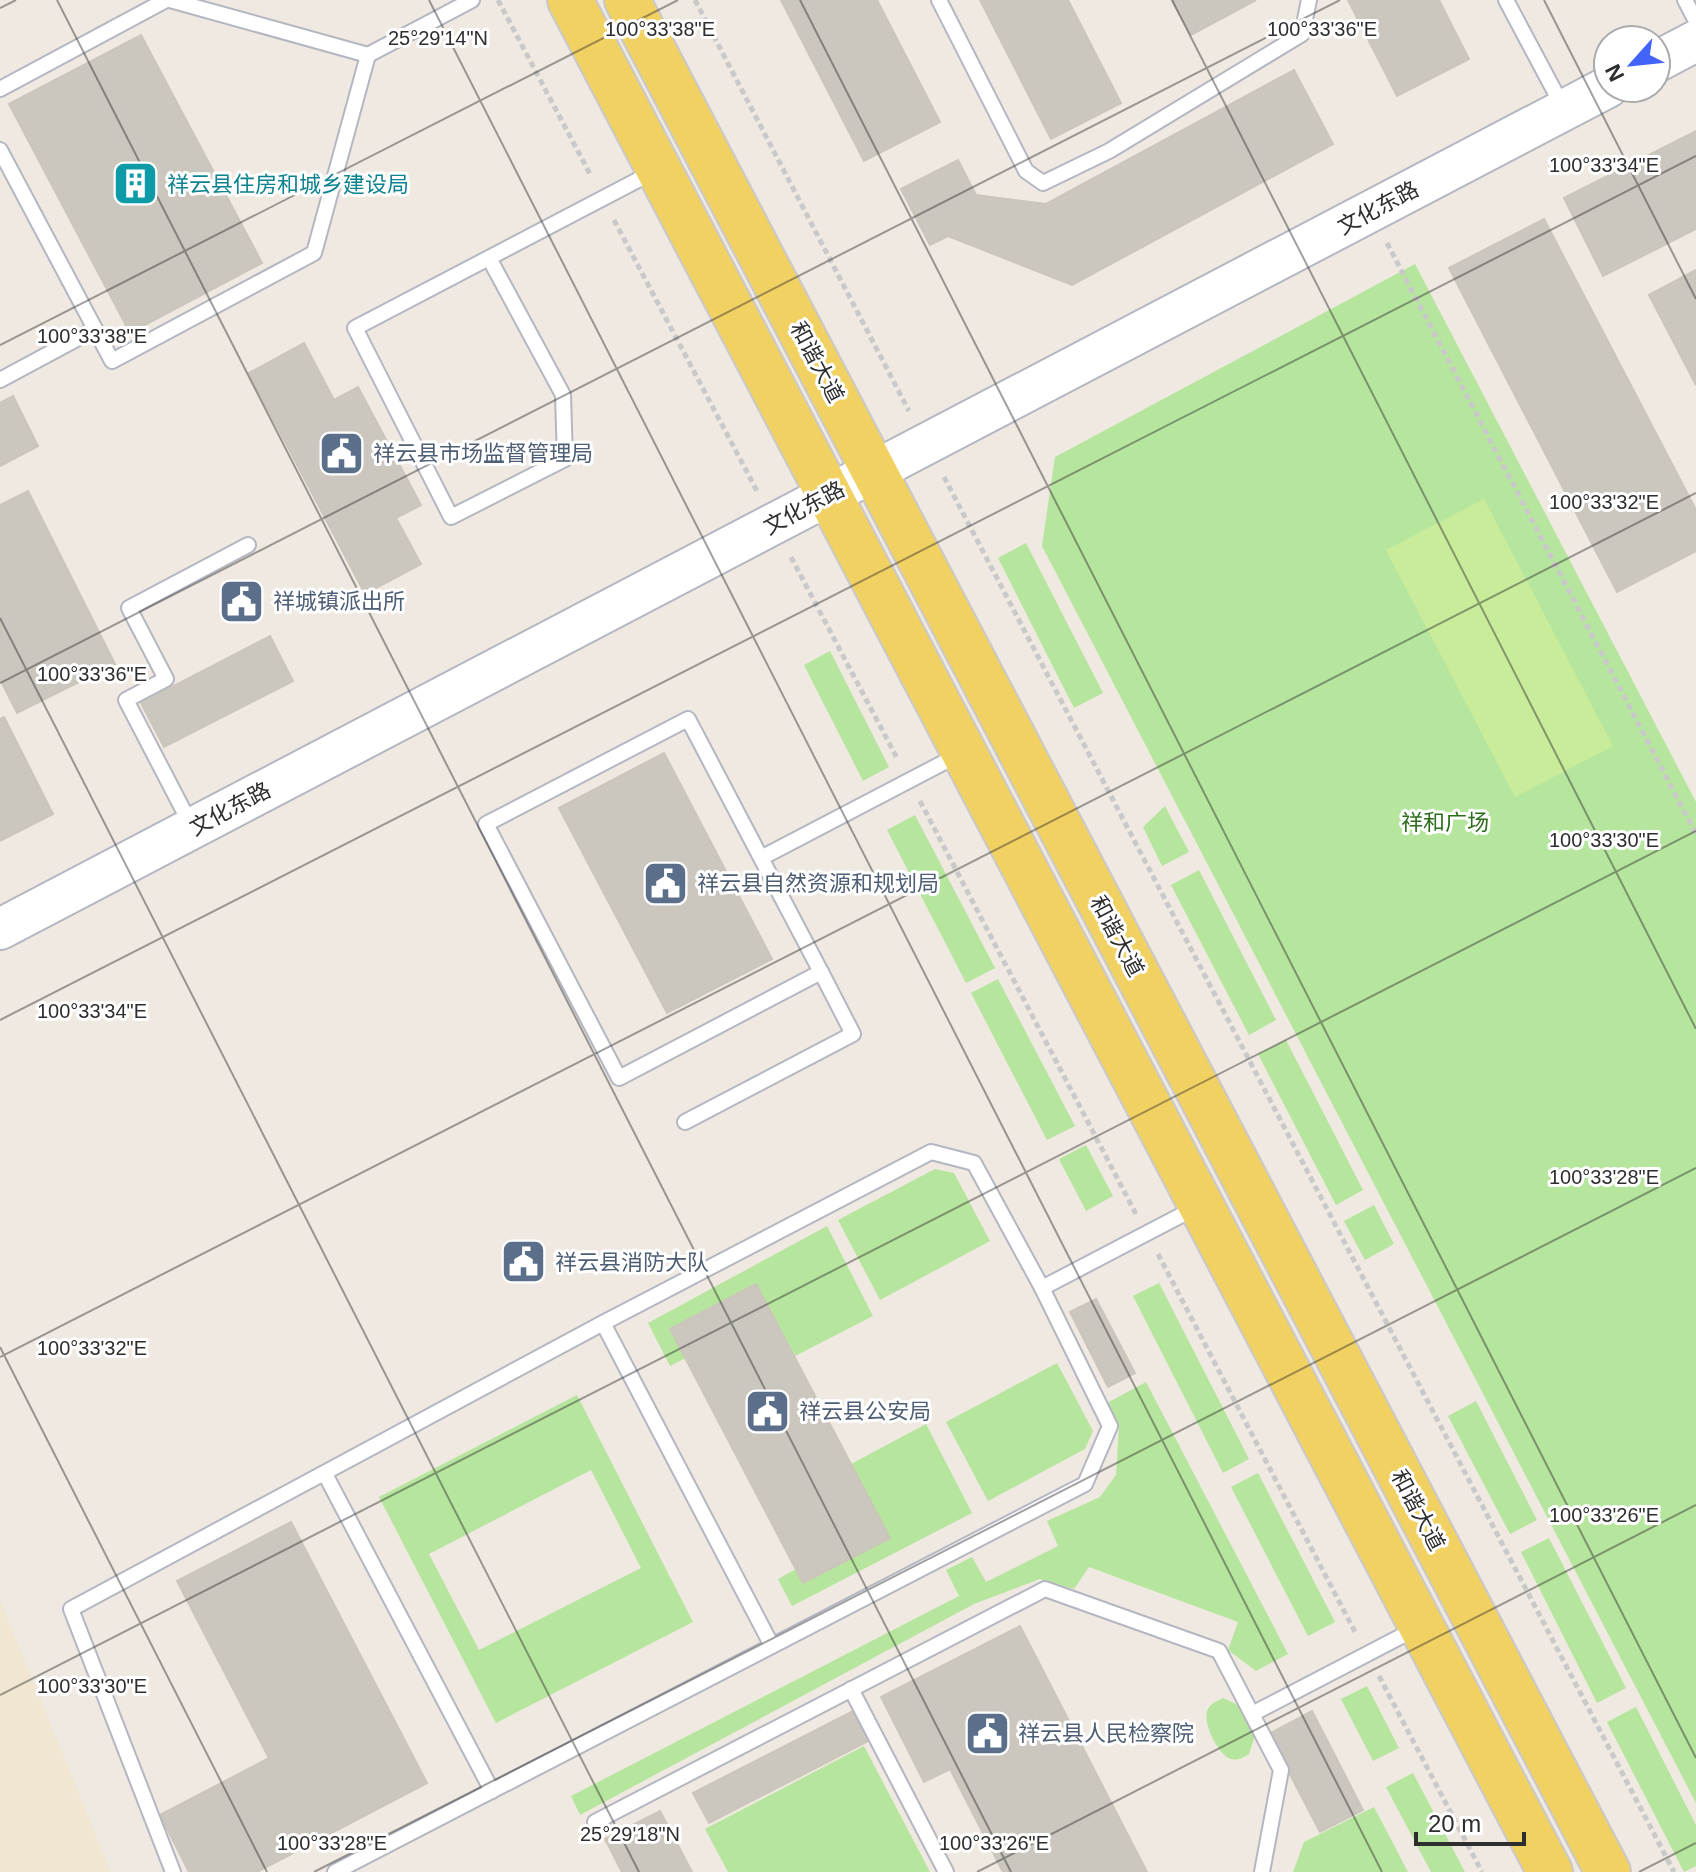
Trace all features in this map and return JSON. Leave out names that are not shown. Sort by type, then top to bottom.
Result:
[{"type":"main road","points":[[570,0],[1550,1872]]},
{"type":"main road","name":"和谐大道","points":[[627,0],[1608,1872]]},
{"type":"street","points":[[1672,54],[1696,41]]},
{"type":"street","name":"文化东路","points":[[0,929],[1592,95]]},
{"type":"lane","points":[[0,89],[168,0],[368,55],[472,0]]},
{"type":"lane","points":[[939,0],[1026,171],[1043,183],[1109,151],[1302,34],[1309,0]]},
{"type":"lane","points":[[1506,0],[1564,110]]},
{"type":"lane","points":[[1685,0],[1696,21]]},
{"type":"lane","points":[[0,150],[112,361],[314,253],[368,55]]},
{"type":"lane","points":[[489,258],[563,395],[565,459],[451,517],[355,328],[659,169]]},
{"type":"lane","points":[[0,380],[95,329]]},
{"type":"lane","points":[[193,828],[126,700],[166,679],[129,608],[248,545]]},
{"type":"lane","points":[[685,1122],[853,1034],[821,972],[688,719],[486,824],[619,1078],[821,972]]},
{"type":"lane","points":[[761,858],[964,752]]},
{"type":"lane","points":[[173,1872],[71,1609],[603,1323],[931,1152],[974,1163],[1042,1288],[1110,1426],[1085,1484],[335,1872]]},
{"type":"lane","points":[[1042,1288],[1201,1205]]},
{"type":"lane","points":[[603,1323],[772,1646]]},
{"type":"lane","points":[[325,1474],[492,1791]]},
{"type":"lane","points":[[595,1822],[1045,1589],[1219,1651],[1281,1770],[1262,1872]]},
{"type":"lane","points":[[1252,1714],[1421,1626]]},
{"type":"lane","points":[[851,1689],[946,1872]]},
{"type":"path","points":[[498,0],[1482,1872]]},
{"type":"path","points":[[695,0],[1674,1872]]},
{"type":"path","points":[[1370,212],[1696,834]]},
{"type":"shaded area","points":[[0,1600],[111,1872],[0,1872]]},
{"type":"green space","name":"祥和广场","points":[[1415,264],[1696,802],[1696,1803],[1042,546],[1055,457]]},
{"type":"green space","points":[[1484,499],[1613,746],[1515,797],[1386,550]]},
{"type":"green space","points":[[1026,543],[1103,693],[1074,708],[998,558]]},
{"type":"green space","points":[[830,651],[889,767],[863,781],[804,665]]},
{"type":"green space","points":[[1165,806],[1189,852],[1162,866],[1143,827]]},
{"type":"green space","points":[[915,815],[995,968],[966,983],[887,830]]},
{"type":"green space","points":[[1199,870],[1276,1020],[1249,1035],[1171,885]]},
{"type":"green space","points":[[998,979],[1075,1126],[1047,1140],[971,993]]},
{"type":"green space","points":[[1286,1040],[1363,1190],[1336,1205],[1258,1054]]},
{"type":"green space","points":[[1086,1145],[1113,1196],[1086,1211],[1059,1159]]},
{"type":"green space","points":[[935,1169],[954,1173],[990,1241],[880,1300],[838,1220]]},
{"type":"green space","points":[[1374,1205],[1394,1244],[1365,1260],[1344,1221]]},
{"type":"green space","points":[[827,1226],[873,1316],[795,1356],[756,1284],[686,1358],[670,1366],[648,1323]]},
{"type":"green space","points":[[1159,1283],[1249,1459],[1223,1473],[1133,1296]]},
{"type":"green space","points":[[1057,1363],[1093,1431],[1085,1449],[988,1501],[946,1422]]},
{"type":"green space","points":[[1146,1382],[1288,1654],[1256,1671],[1228,1650],[1238,1622],[1089,1567],[1074,1589],[1040,1579],[974,1604],[580,1815],[571,1796],[959,1596],[946,1570],[972,1557],[986,1582],[1058,1546],[1047,1521],[1100,1497],[1116,1475],[1119,1426],[1107,1403]]},
{"type":"green space","points":[[577,1395],[693,1622],[496,1723],[379,1497]],"holes":[[[591,1470],[641,1568],[479,1650],[429,1554]]]},
{"type":"green space","points":[[1476,1401],[1537,1520],[1510,1534],[1448,1416]]},
{"type":"green space","points":[[926,1424],[972,1513],[792,1606],[778,1579],[796,1569],[851,1464]]},
{"type":"green space","points":[[1258,1473],[1335,1622],[1308,1636],[1231,1487]]},
{"type":"green space","points":[[1549,1538],[1626,1688],[1597,1703],[1521,1552]]},
{"type":"green space","points":[[1367,1686],[1399,1748],[1373,1761],[1341,1699]]},
{"type":"green space","points":[[1223,1698],[1240,1706],[1255,1736],[1249,1754],[1238,1759],[1231,1759],[1221,1751],[1207,1721],[1209,1707]]},
{"type":"green space","points":[[1636,1707],[1696,1825],[1696,1866],[1684,1872],[1607,1722]]},
{"type":"green space","points":[[864,1746],[930,1872],[728,1872],[705,1829]]},
{"type":"green space","points":[[1413,1773],[1465,1872],[1431,1872],[1386,1787]]},
{"type":"green space","points":[[1374,1807],[1408,1872],[1293,1872],[1304,1842]]},
{"type":"building","points":[[781,0],[877,0],[940,122],[864,161]]},
{"type":"building","points":[[980,0],[1068,0],[1121,103],[1051,139]]},
{"type":"building","points":[[1172,0],[1256,0],[1191,35]]},
{"type":"building","points":[[1348,0],[1439,0],[1469,59],[1397,96]]},
{"type":"building","name":"祥云县住房和城乡建设局","points":[[141,35],[262,263],[130,333],[9,104]]},
{"type":"building","points":[[1294,70],[1333,144],[1072,285],[948,236],[930,245],[901,189],[958,160],[976,195],[1046,204]]},
{"type":"building","points":[[1696,131],[1696,229],[1603,276],[1564,198]]},
{"type":"building","points":[[1544,219],[1696,510],[1696,551],[1617,592],[1449,268]]},
{"type":"building","points":[[1696,270],[1696,385],[1649,295]]},
{"type":"building","name":"祥云县市场监督管理局","points":[[304,343],[334,400],[358,387],[421,505],[396,518],[421,564],[365,594],[249,373]]},
{"type":"building","points":[[13,396],[38,446],[0,466],[0,403]]},
{"type":"building","points":[[28,491],[115,664],[17,713],[0,679],[0,505]]},
{"type":"building","points":[[270,636],[293,681],[164,747],[141,703]]},
{"type":"building","points":[[4,717],[53,814],[0,841],[0,719]]},
{"type":"building","name":"祥云县自然资源和规划局","points":[[664,753],[772,959],[667,1013],[559,808]]},
{"type":"building","name":"祥云县公安局","points":[[756,1284],[890,1538],[803,1583],[670,1329]]},
{"type":"building","points":[[1096,1299],[1135,1373],[1108,1387],[1070,1312]]},
{"type":"building","points":[[291,1522],[427,1783],[257,1872],[189,1872],[160,1815],[269,1758],[177,1581]]},
{"type":"building","name":"祥云县人民检察院","points":[[1020,1626],[1147,1872],[1003,1872],[950,1769],[924,1782],[881,1697]]},
{"type":"building","points":[[855,1710],[870,1740],[709,1823],[693,1793]]},
{"type":"building","points":[[1312,1711],[1363,1810],[1320,1832],[1269,1734]]},
{"type":"building","points":[[660,1811],[692,1872],[622,1872],[605,1839]]},
{"type":"place","name":"祥云县住房和城乡建设局","points":[[136,184]]},
{"type":"place","name":"祥云县市场监督管理局","points":[[342,453]]},
{"type":"place","name":"祥城镇派出所","points":[[242,601]]},
{"type":"place","name":"祥云县自然资源和规划局","points":[[666,883]]},
{"type":"place","name":"祥云县消防大队","points":[[524,1262]]},
{"type":"place","name":"祥云县公安局","points":[[768,1411]]},
{"type":"place","name":"祥云县人民检察院","points":[[987,1733]]}]
